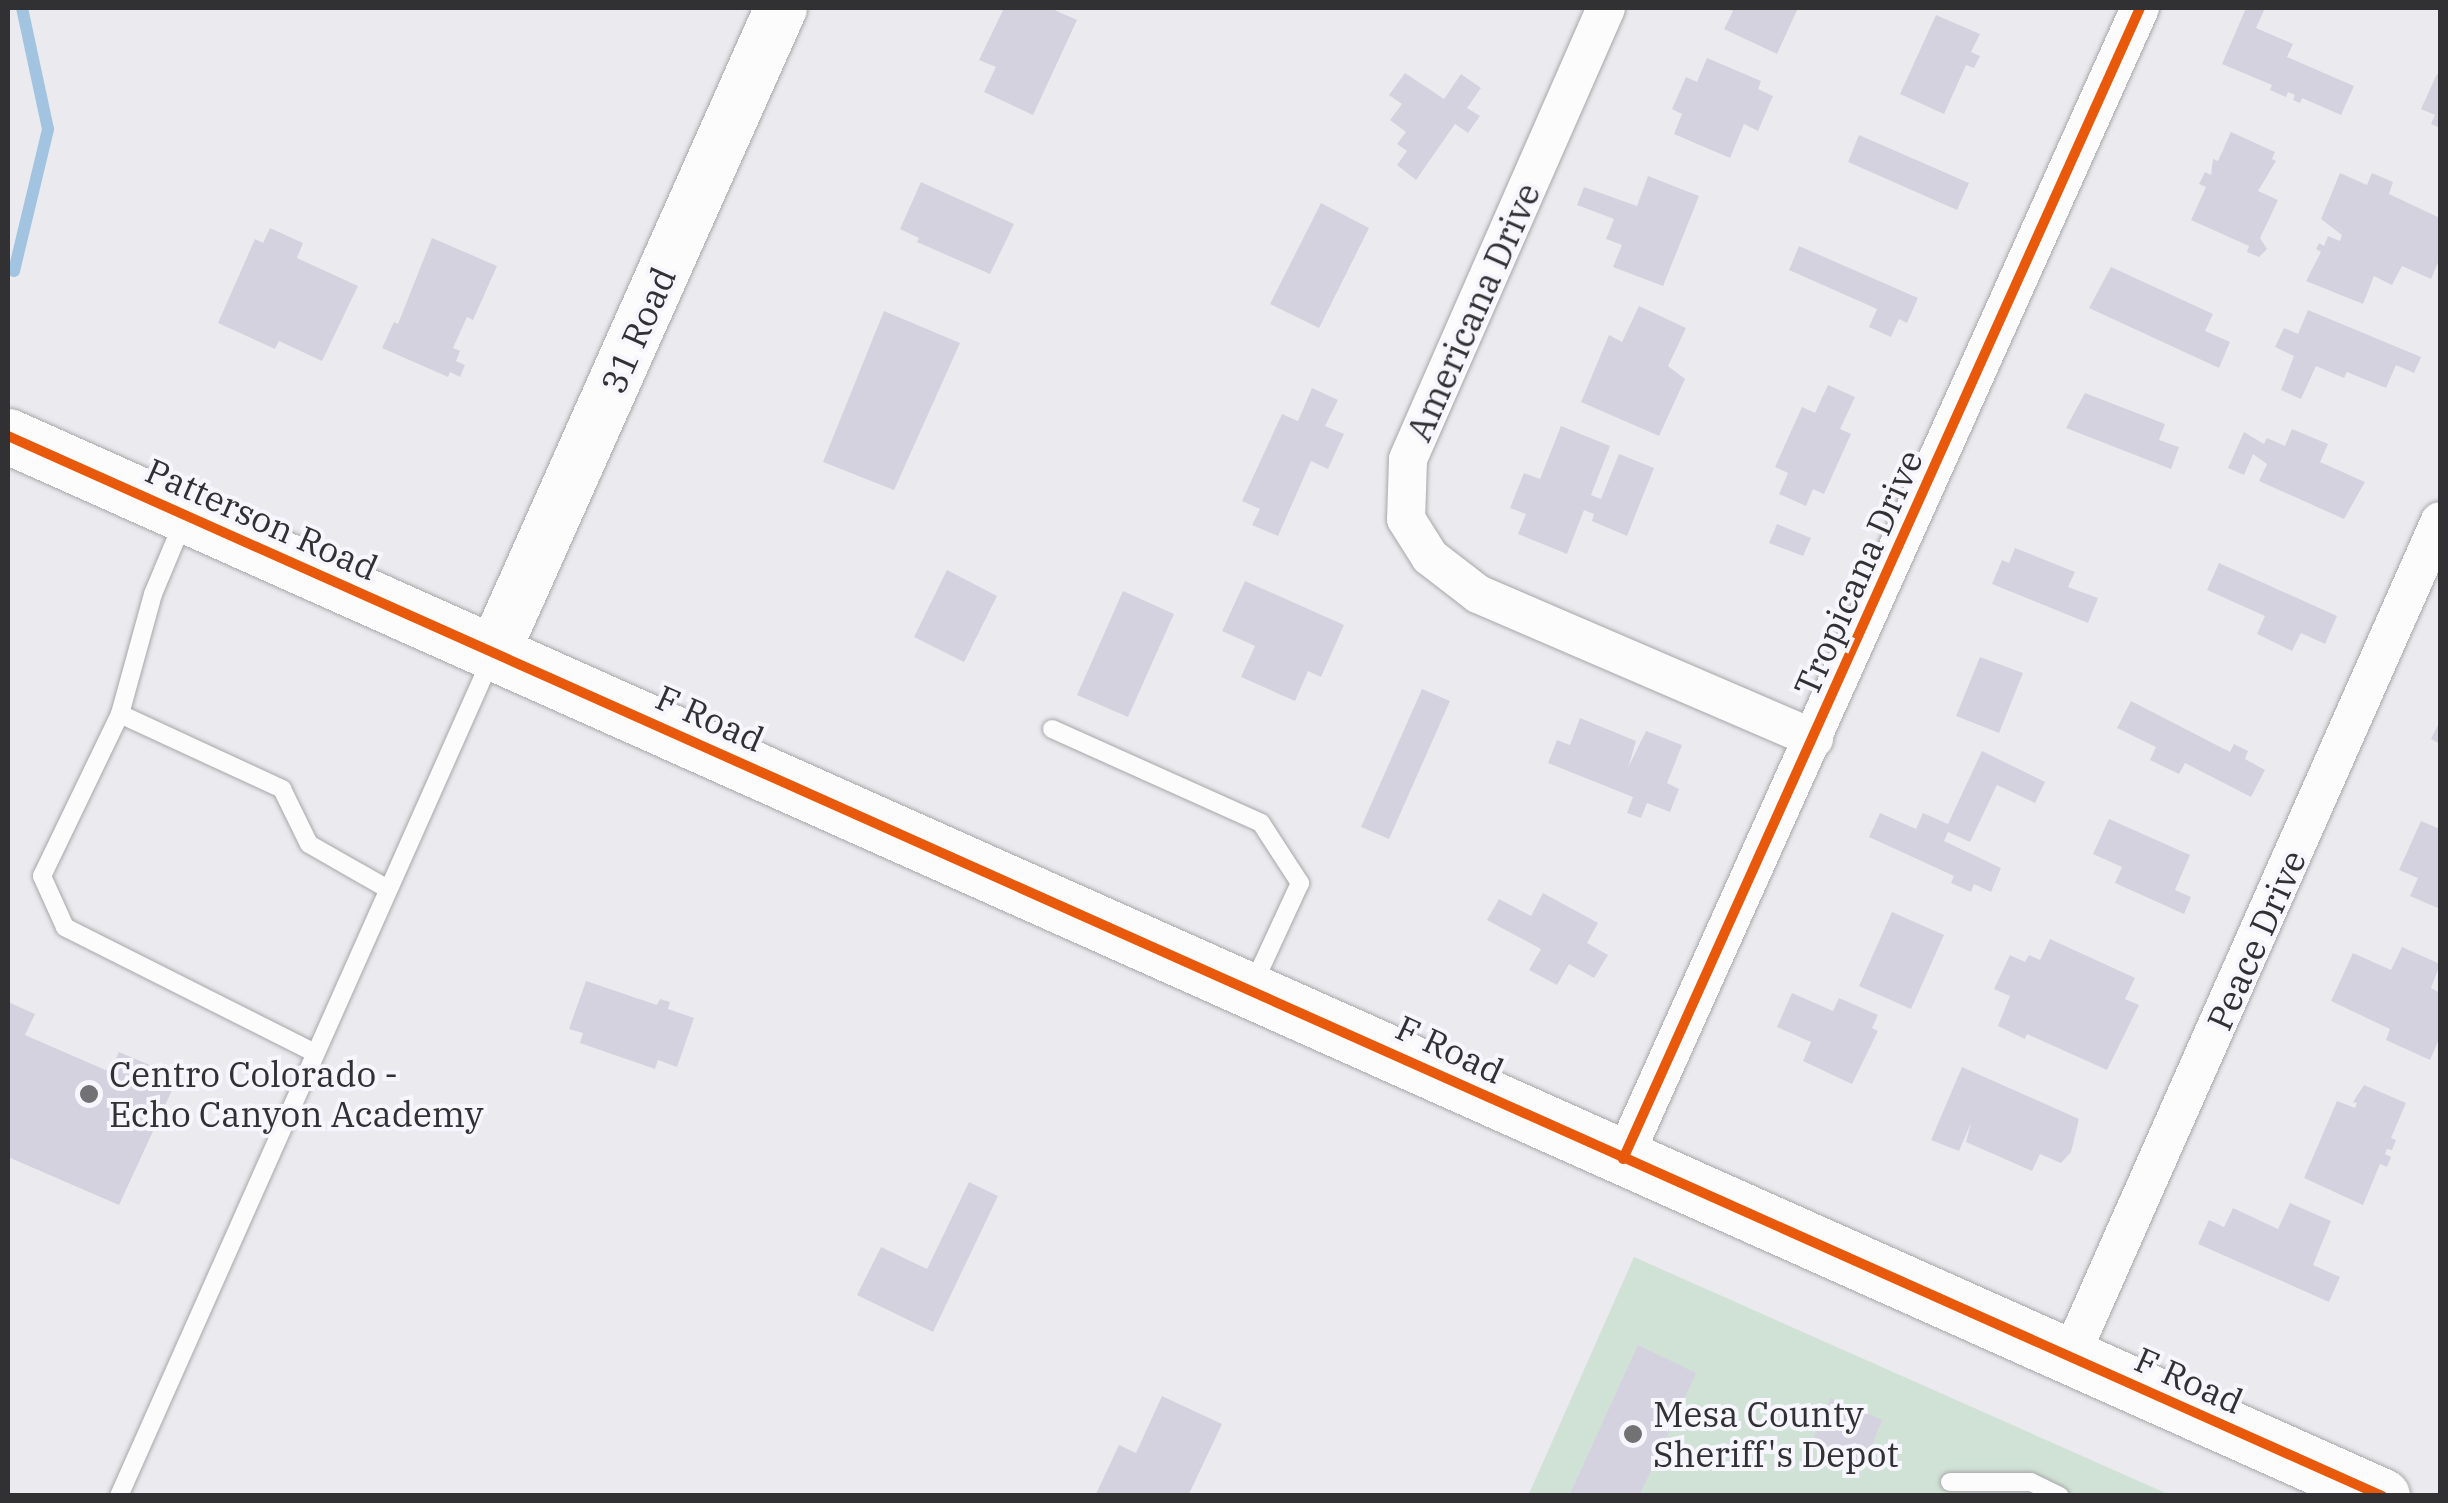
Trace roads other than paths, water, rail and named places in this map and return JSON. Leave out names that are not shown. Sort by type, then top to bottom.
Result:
[{"type":"main road","name":"Patterson Road","points":[[8,436],[494,652]]},
{"type":"main road","name":"F Road","points":[[494,652],[1252,988],[1623,1160],[2382,1496]]},
{"type":"street","name":"31 Road","points":[[494,652],[781,8]]},
{"type":"street","name":"Americana Drive","points":[[1606,8],[1408,460],[1406,519],[1430,556],[1478,594],[1814,738]]},
{"type":"street","name":"Tropicana Drive","points":[[1623,1160],[2140,8]]},
{"type":"street","name":"Peace Drive","points":[[2070,1358],[2440,521]]},
{"type":"lane","points":[[186,516],[153,594],[120,714],[42,876],[65,928],[315,1052]]},
{"type":"lane","points":[[119,1496],[494,652]]},
{"type":"lane","points":[[120,714],[282,789],[309,844],[388,889]]},
{"type":"lane","points":[[1052,729],[1261,823],[1300,883],[1252,988]]},
{"type":"lane","points":[[1950,1482],[2031,1482],[2060,1496]]},
{"type":"waterway","points":[[14,271],[48,129],[22,8]]},
{"type":"place","name":"Centro Colorado - Echo Canyon Academy","points":[[89,1094]]},
{"type":"place","name":"Mesa County Sheriff's Depot","points":[[1633,1434]]}]
